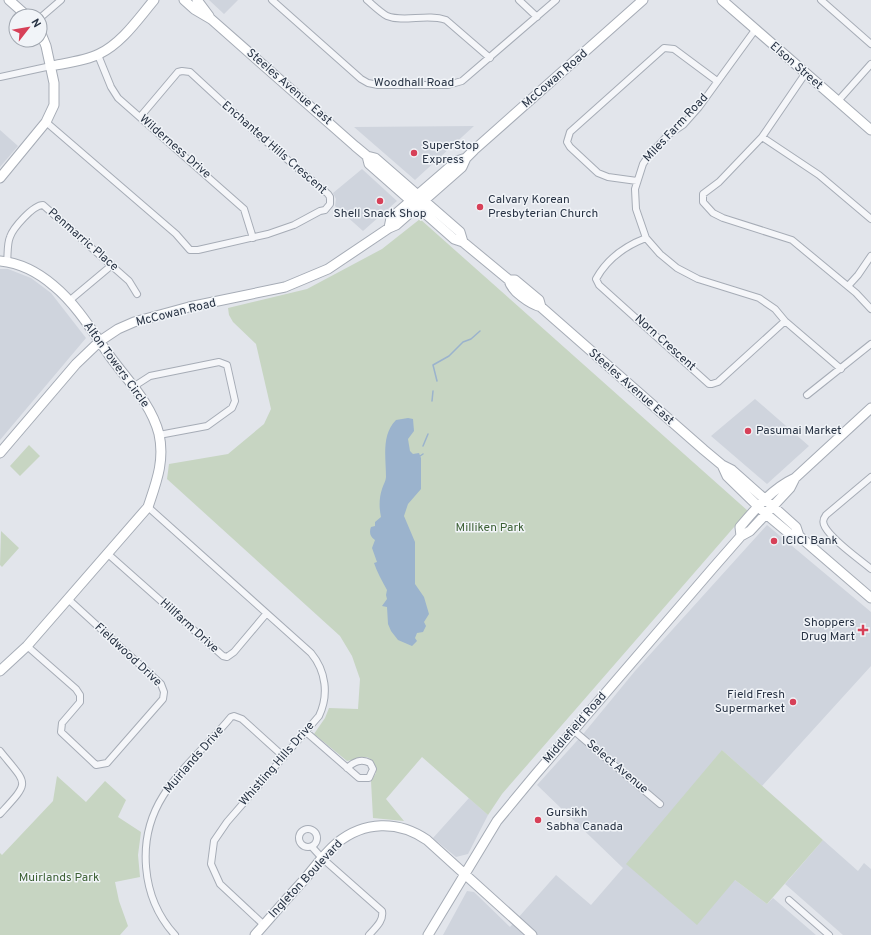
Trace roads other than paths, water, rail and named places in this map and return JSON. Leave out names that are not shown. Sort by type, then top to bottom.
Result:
[{"type":"main road","points":[[8,0],[18,8]]},
{"type":"main road","points":[[51,66],[98,55],[119,40],[154,0]]},
{"type":"main road","name":"Steeles Avenue East","points":[[184,0],[194,9],[211,19],[367,156],[369,164],[460,232],[463,242],[509,280],[510,285],[534,305],[541,307],[612,371],[722,465],[732,470],[765,504],[796,527],[799,536]]},
{"type":"main road","name":"Steeles Avenue East","points":[[197,0],[211,19]]},
{"type":"main road","name":"McCowan Road","points":[[0,453],[76,364],[100,341],[118,329],[134,322],[189,307],[285,287],[328,269],[389,228],[390,218],[417,200],[456,161],[466,158],[643,0]]},
{"type":"main road","name":"Elson Street","points":[[722,0],[871,130]]},
{"type":"main road","points":[[0,178],[46,122],[52,109],[55,98],[51,66],[46,48]]},
{"type":"main road","name":"Alton Towers Circle","points":[[0,671],[27,646],[148,507],[160,470],[161,449],[159,435],[153,417],[100,341],[69,302],[46,279],[27,268],[4,262]]},
{"type":"main road","name":"Middlefield Road","points":[[741,536],[740,527],[765,504],[784,483],[795,478],[871,408]]},
{"type":"main road","name":"Middlefield Road","points":[[428,935],[497,821],[573,730],[741,536],[750,531],[766,514],[765,504]]},
{"type":"main road","name":"Steeles Avenue East","points":[[766,514],[790,534],[799,536],[871,598]]},
{"type":"main road","name":"Ingleton Boulevard","points":[[255,935],[322,858],[337,843],[357,830],[379,825],[395,826],[414,832],[427,840],[532,935]]},
{"type":"street","points":[[48,11],[61,0]]},
{"type":"street","name":"Woodhall Road","points":[[272,0],[361,79],[371,84],[455,84],[468,78],[556,0]]},
{"type":"street","points":[[367,0],[380,11],[392,17],[438,17],[446,20],[490,58]]},
{"type":"street","points":[[519,0],[537,17]]},
{"type":"street","points":[[821,0],[871,44]]},
{"type":"street","name":"Miles Farm Road","points":[[755,30],[694,112],[683,125],[668,135],[649,155],[643,164],[635,188],[636,209],[646,238],[660,254],[684,273],[706,282],[759,298],[775,309],[785,321],[841,369]]},
{"type":"street","points":[[637,181],[608,177],[598,173],[570,147],[567,139],[570,132],[664,48],[674,49],[717,81]]},
{"type":"street","name":"Wilderness Drive","points":[[98,55],[114,93],[244,209],[253,238]]},
{"type":"street","points":[[838,102],[871,64]]},
{"type":"street","points":[[0,77],[51,66]]},
{"type":"street","name":"Enchanted Hills Crescent","points":[[46,122],[176,234],[190,250],[198,250],[253,238],[281,230],[325,210],[330,204],[330,197],[186,71],[178,72],[140,117]]},
{"type":"street","points":[[805,74],[762,136],[720,182],[703,194],[703,202],[712,213],[723,218],[792,240],[848,286],[871,309]]},
{"type":"street","points":[[762,136],[819,175],[871,219]]},
{"type":"street","name":"Penmarric Place","points":[[4,262],[12,232],[33,208],[40,205],[47,208],[112,265],[129,281],[137,294]]},
{"type":"street","name":"Norn Crescent","points":[[646,238],[624,248],[611,260],[596,279],[599,285],[709,384],[718,382],[785,321]]},
{"type":"street","points":[[848,286],[858,276],[871,256]]},
{"type":"street","points":[[69,302],[112,265]]},
{"type":"street","points":[[807,395],[871,344]]},
{"type":"street","points":[[133,387],[153,375],[219,362],[227,365],[235,401],[233,407],[207,426],[159,435]]},
{"type":"street","points":[[871,477],[826,515],[823,521],[827,530],[837,540],[871,569]]},
{"type":"street","name":"Whistling Hills Drive","points":[[148,507],[310,653],[322,671],[325,688],[324,703],[318,716],[306,732],[222,828],[214,842],[212,851],[213,872],[220,884],[264,925]]},
{"type":"street","name":"Hillfarm Drive","points":[[108,554],[223,656],[227,657],[234,652],[266,614]]},
{"type":"street","name":"Fieldwood Drive","points":[[27,646],[76,689],[80,695],[80,702],[62,723],[61,732],[96,765],[106,763],[163,699],[164,690],[161,684],[68,599]]},
{"type":"street","name":"Muirlands Drive","points":[[171,934],[153,899],[146,868],[146,849],[149,829],[163,797],[230,717],[234,716],[239,718],[284,757]]},
{"type":"street","name":"Select Avenue","points":[[573,730],[660,804]]},
{"type":"street","points":[[306,732],[347,768]]},
{"type":"street","points":[[0,750],[22,778],[24,785],[21,792],[0,814]]},
{"type":"street","points":[[312,847],[322,858],[382,911],[381,922],[369,935]]},
{"type":"street","points":[[789,900],[829,935]]},
{"type":"water","points":[[408,418],[413,419],[414,431],[408,439],[410,451],[413,454],[419,453],[421,458],[421,489],[408,504],[404,516],[415,542],[415,584],[424,597],[429,614],[424,622],[426,626],[423,632],[417,633],[415,638],[417,641],[412,646],[398,640],[388,624],[387,607],[382,606],[387,599],[387,590],[374,563],[377,562],[372,548],[375,540],[370,533],[371,527],[375,526],[375,522],[381,517],[380,499],[386,478],[385,447],[388,433],[396,420]]},
{"type":"waterway","points":[[437,381],[433,365],[449,356],[463,342],[471,339],[480,331]]},
{"type":"waterway","points":[[432,401],[433,391]]},
{"type":"waterway","points":[[423,446],[428,434]]},
{"type":"place","name":"SuperStop Express","points":[[414,153]]},
{"type":"place","name":"Shell Snack Shop","points":[[380,201]]},
{"type":"place","name":"Calvary Korean Presbyterian Church","points":[[480,207]]},
{"type":"place","name":"Pasumai Market","points":[[748,431]]},
{"type":"place","name":"ICICI Bank","points":[[774,541]]},
{"type":"place","name":"Shoppers Drug Mart","points":[[863,630]]},
{"type":"place","name":"Field Fresh Supermarket","points":[[793,702]]},
{"type":"place","name":"Gursikh Sabha Canada","points":[[538,820]]},
{"type":"park label","name":"Milliken Park","points":[[490,528]]},
{"type":"park label","name":"Muirlands Park","points":[[59,878]]}]
